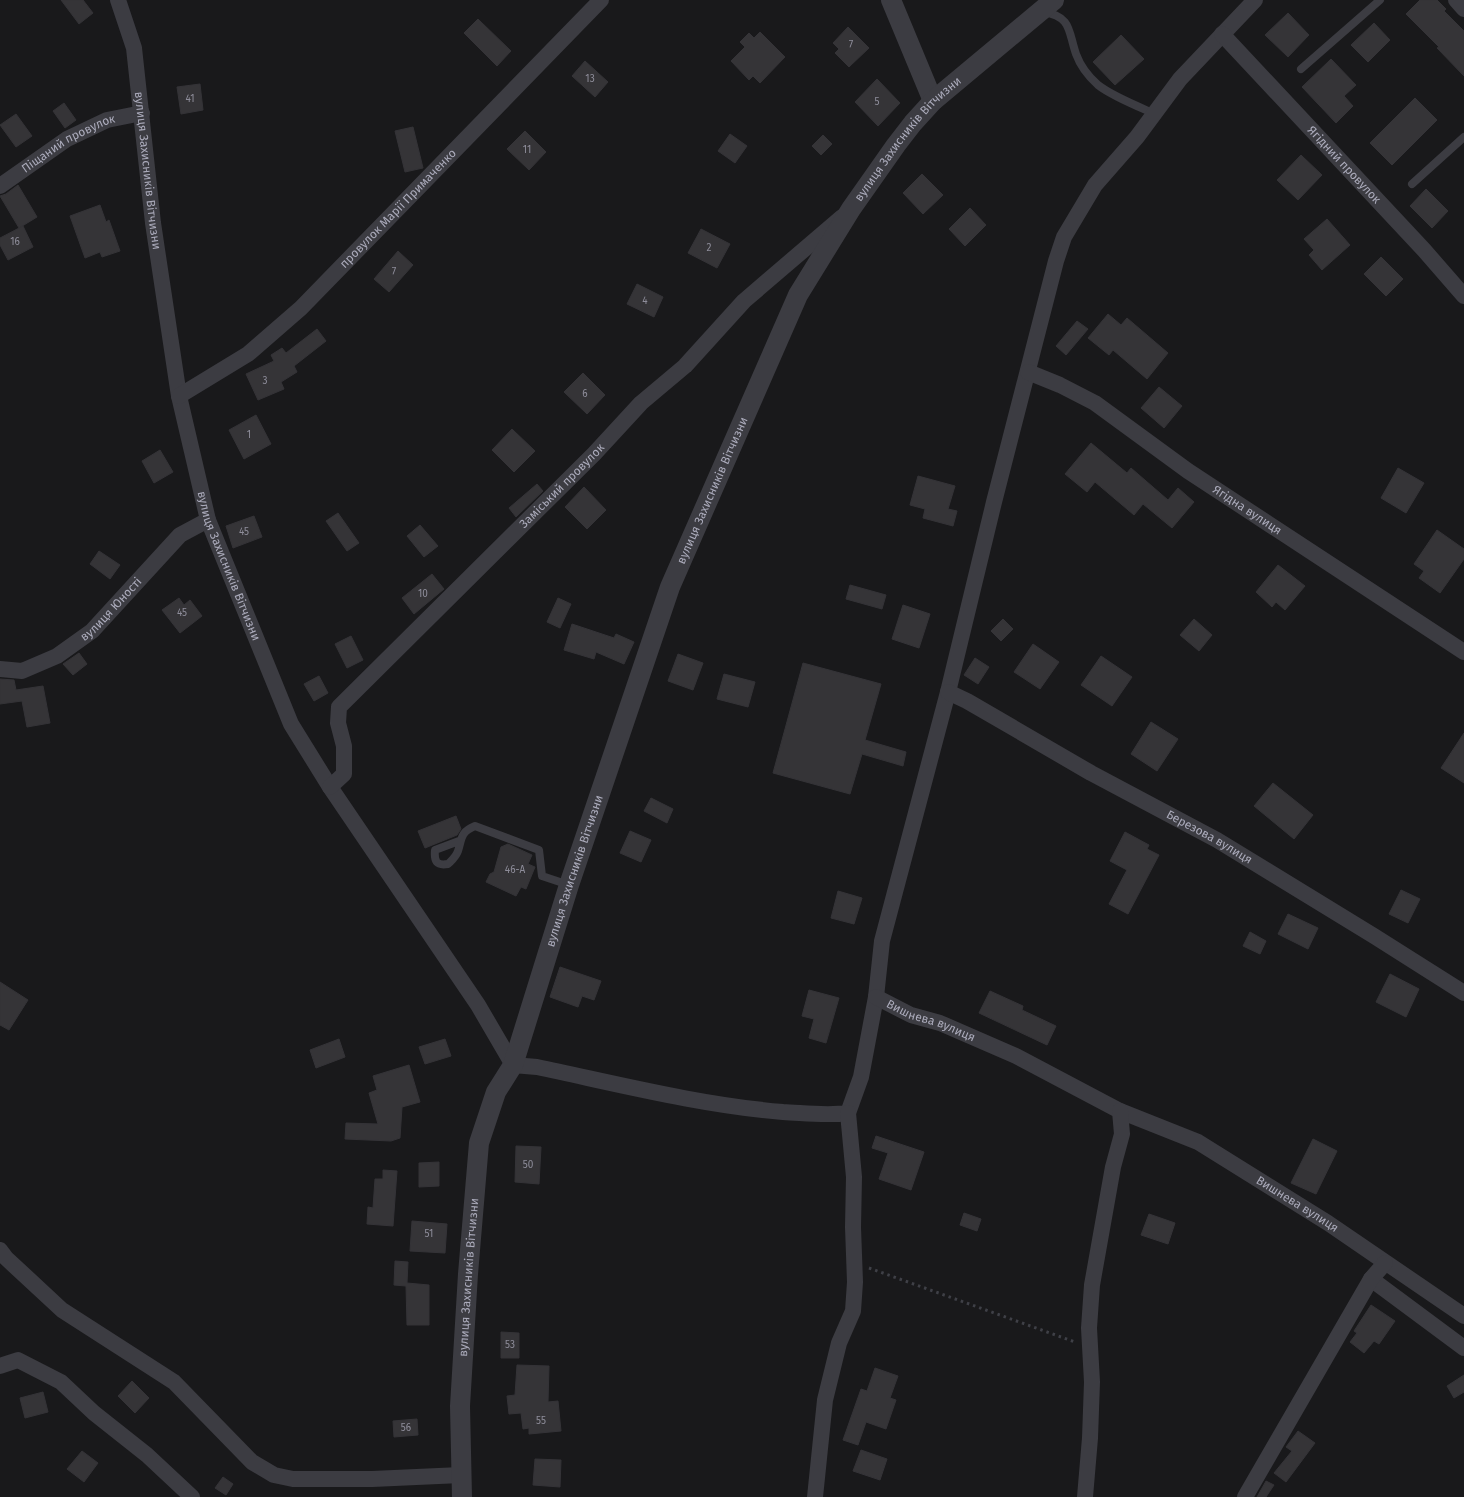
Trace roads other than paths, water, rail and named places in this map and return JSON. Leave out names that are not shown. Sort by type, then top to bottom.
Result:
[{"type":"street","name":"вулиця Захисників Вітчизни","points":[[118,0],[134,48],[153,223],[179,396],[208,520],[290,724],[330,787],[478,1005],[513,1065]]},
{"type":"street","name":"провулок Марії Примаченко","points":[[179,396],[248,354],[301,308],[602,0]]},
{"type":"street","points":[[891,0],[933,101]]},
{"type":"street","points":[[815,1497],[825,1400],[839,1343],[853,1311],[854,1176],[848,1113],[861,1077],[876,997],[882,941],[948,692],[994,502],[1056,261],[1064,236],[1096,186],[1137,137],[1180,78],[1254,0]]},
{"type":"street","points":[[1456,0],[1464,9]]},
{"type":"street","name":"вулиця Захисників Вітчизни","points":[[462,1497],[461,1397],[468,1274],[479,1143],[496,1092],[513,1065],[569,885],[670,587],[798,294],[851,209],[896,145],[933,101],[1048,6]]},
{"type":"street","name":"Ягідний провулок","points":[[1222,34],[1424,250],[1464,296]]},
{"type":"street","name":"Піщаний провулок","points":[[0,186],[67,140],[107,120],[142,113]]},
{"type":"street","name":"Заміський провулок","points":[[330,787],[344,774],[344,746],[338,723],[339,707],[594,454],[640,403],[685,366],[744,301],[851,209]]},
{"type":"street","name":"Ягідна вулиця","points":[[1028,372],[1060,385],[1095,403],[1196,476],[1464,652]]},
{"type":"street","name":"вулиця Юності","points":[[0,669],[22,671],[57,656],[92,631],[180,534],[208,520]]},
{"type":"street","name":"Березова вулиця","points":[[948,692],[967,701],[1091,773],[1217,840],[1464,993]]},
{"type":"street","name":"Вишнева вулиця","points":[[876,997],[911,1015],[940,1023],[1016,1056],[1120,1111],[1198,1142],[1296,1203],[1464,1316]]},
{"type":"street","points":[[513,1065],[537,1067],[703,1101],[755,1109],[832,1115],[848,1113]]},
{"type":"street","points":[[1085,1497],[1092,1382],[1088,1328],[1092,1285],[1112,1167],[1122,1134],[1120,1111]]},
{"type":"street","points":[[0,1250],[6,1258],[62,1310],[174,1382],[252,1462],[274,1475],[293,1479],[372,1479],[461,1475]]},
{"type":"street","points":[[1245,1497],[1371,1278],[1385,1263]]},
{"type":"street","points":[[1371,1278],[1464,1348]]},
{"type":"street","points":[[0,1366],[18,1360],[61,1382],[94,1413],[147,1455],[192,1497]]},
{"type":"lane","points":[[1301,69],[1380,0]]},
{"type":"lane","points":[[1048,6],[1065,22],[1080,62],[1098,85],[1153,114]]},
{"type":"lane","points":[[1412,184],[1464,137]]},
{"type":"lane","points":[[459,841],[469,828],[475,826],[539,850],[542,876],[569,885]]}]
